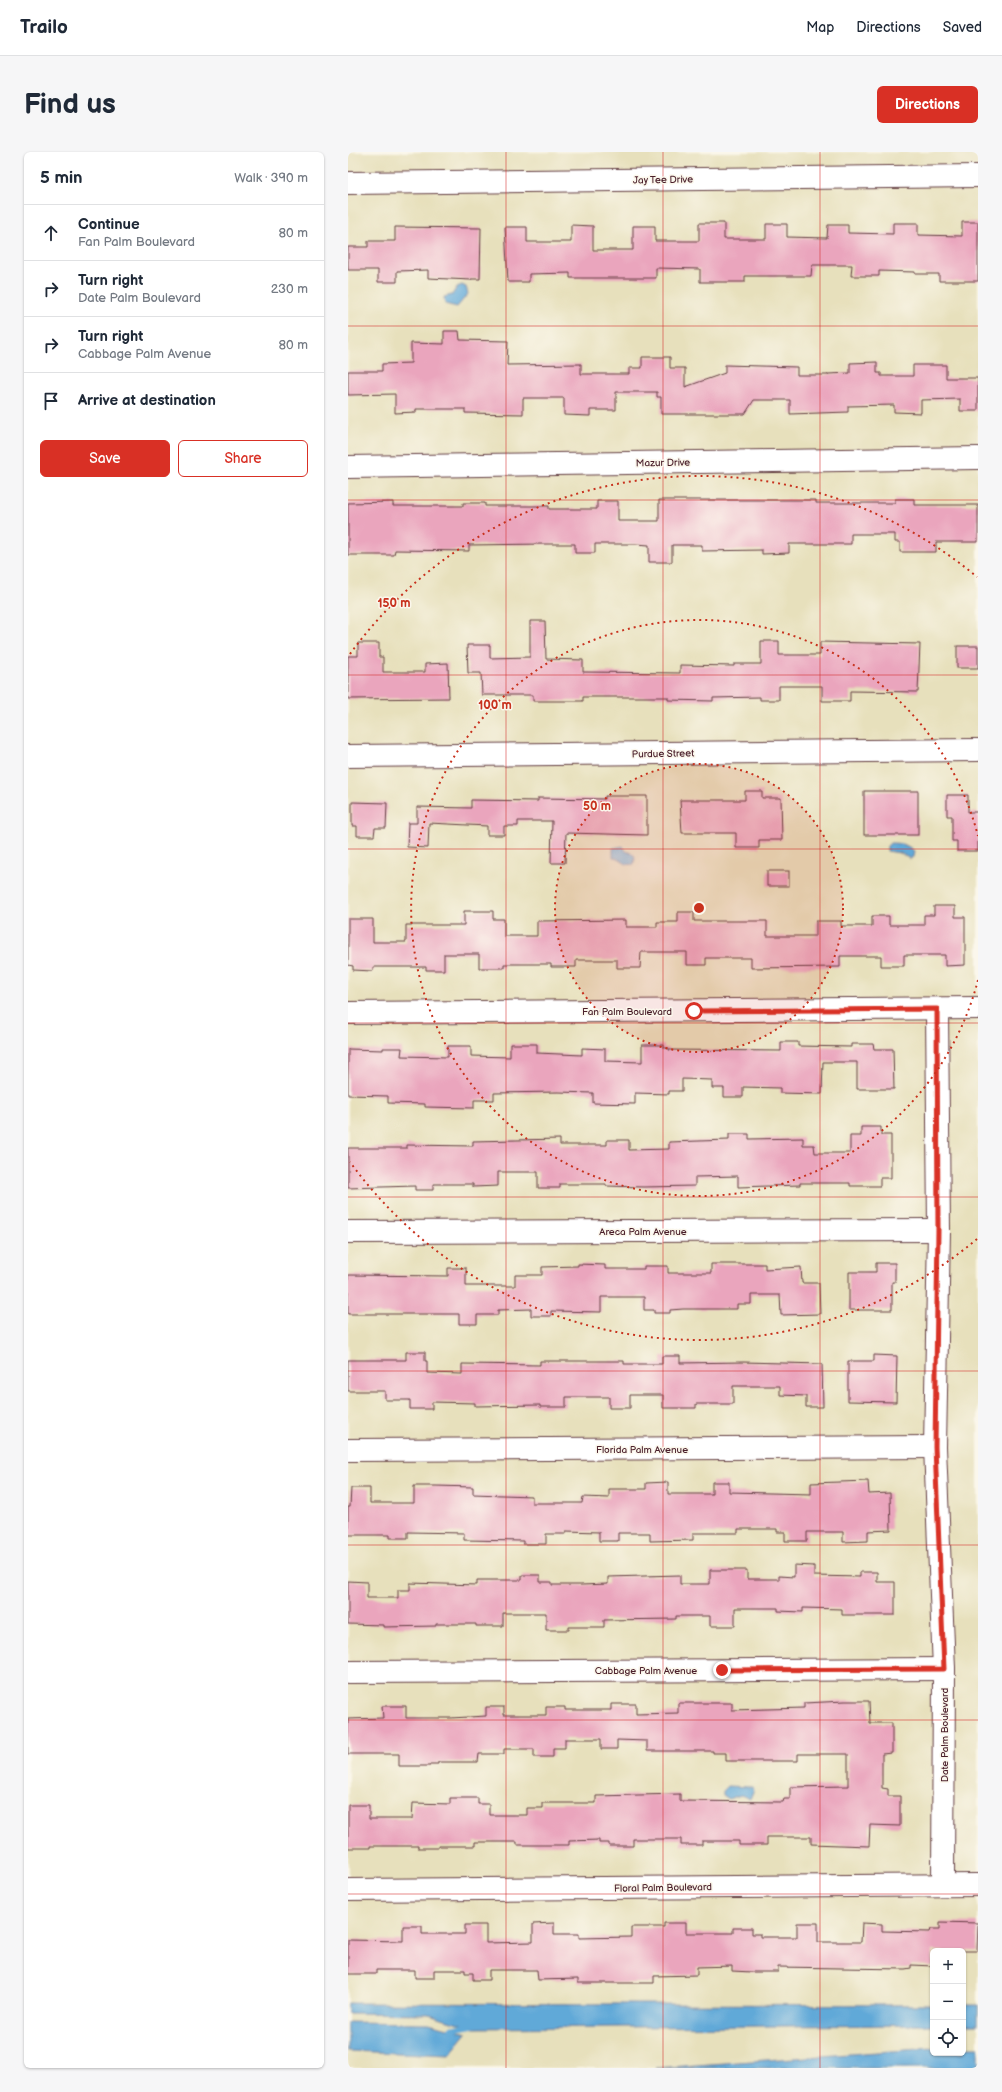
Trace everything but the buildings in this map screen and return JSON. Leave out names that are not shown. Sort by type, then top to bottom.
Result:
[{"type":"street","name":"Jay Tee Drive","points":[[348,183],[978,176]]},
{"type":"street","name":"Mazur Drive","points":[[348,467],[978,458]]},
{"type":"street","name":"Purdue Street","points":[[348,756],[978,750]]},
{"type":"street","name":"Fan Palm Boulevard","points":[[348,1013],[978,1008]]},
{"type":"street","name":"Date Palm Boulevard","points":[[937,1009],[938,1230],[935,1447],[944,1669],[943,1885]]},
{"type":"street","name":"Areca Palm Avenue","points":[[348,1232],[938,1230]]},
{"type":"street","name":"Florida Palm Avenue","points":[[348,1450],[935,1447]]},
{"type":"street","name":"Cabbage Palm Avenue","points":[[348,1672],[944,1669]]},
{"type":"street","name":"Floral Palm Boulevard","points":[[348,1890],[978,1885]]},
{"type":"water","points":[[462,285],[466,287],[468,294],[457,307],[445,304],[444,297],[452,295],[457,287]]},
{"type":"water","points":[[890,843],[906,845],[914,851],[913,857],[910,859],[900,853],[887,851],[887,846]]},
{"type":"water","points":[[623,846],[626,851],[633,854],[635,857],[634,864],[626,864],[613,857],[613,848]]},
{"type":"water","points":[[727,1786],[752,1787],[754,1789],[750,1799],[741,1795],[728,1799],[722,1795],[722,1791]]},
{"type":"water","points":[[348,2003],[930,2005],[930,2025],[474,2028],[429,2014],[348,2013]]},
{"type":"water","points":[[966,2005],[978,2005],[978,2025],[966,2025]]},
{"type":"water","points":[[348,2022],[429,2023],[467,2033],[449,2055],[348,2051]]},
{"type":"water","points":[[966,2047],[978,2047],[978,2068],[655,2068],[930,2048],[930,2056],[966,2056]]},
{"type":"waterway","points":[[451,2029],[477,2024]]},
{"type":"route","points":[[694,1011],[937,1009],[938,1230],[935,1447],[944,1669],[722,1670]]}]
